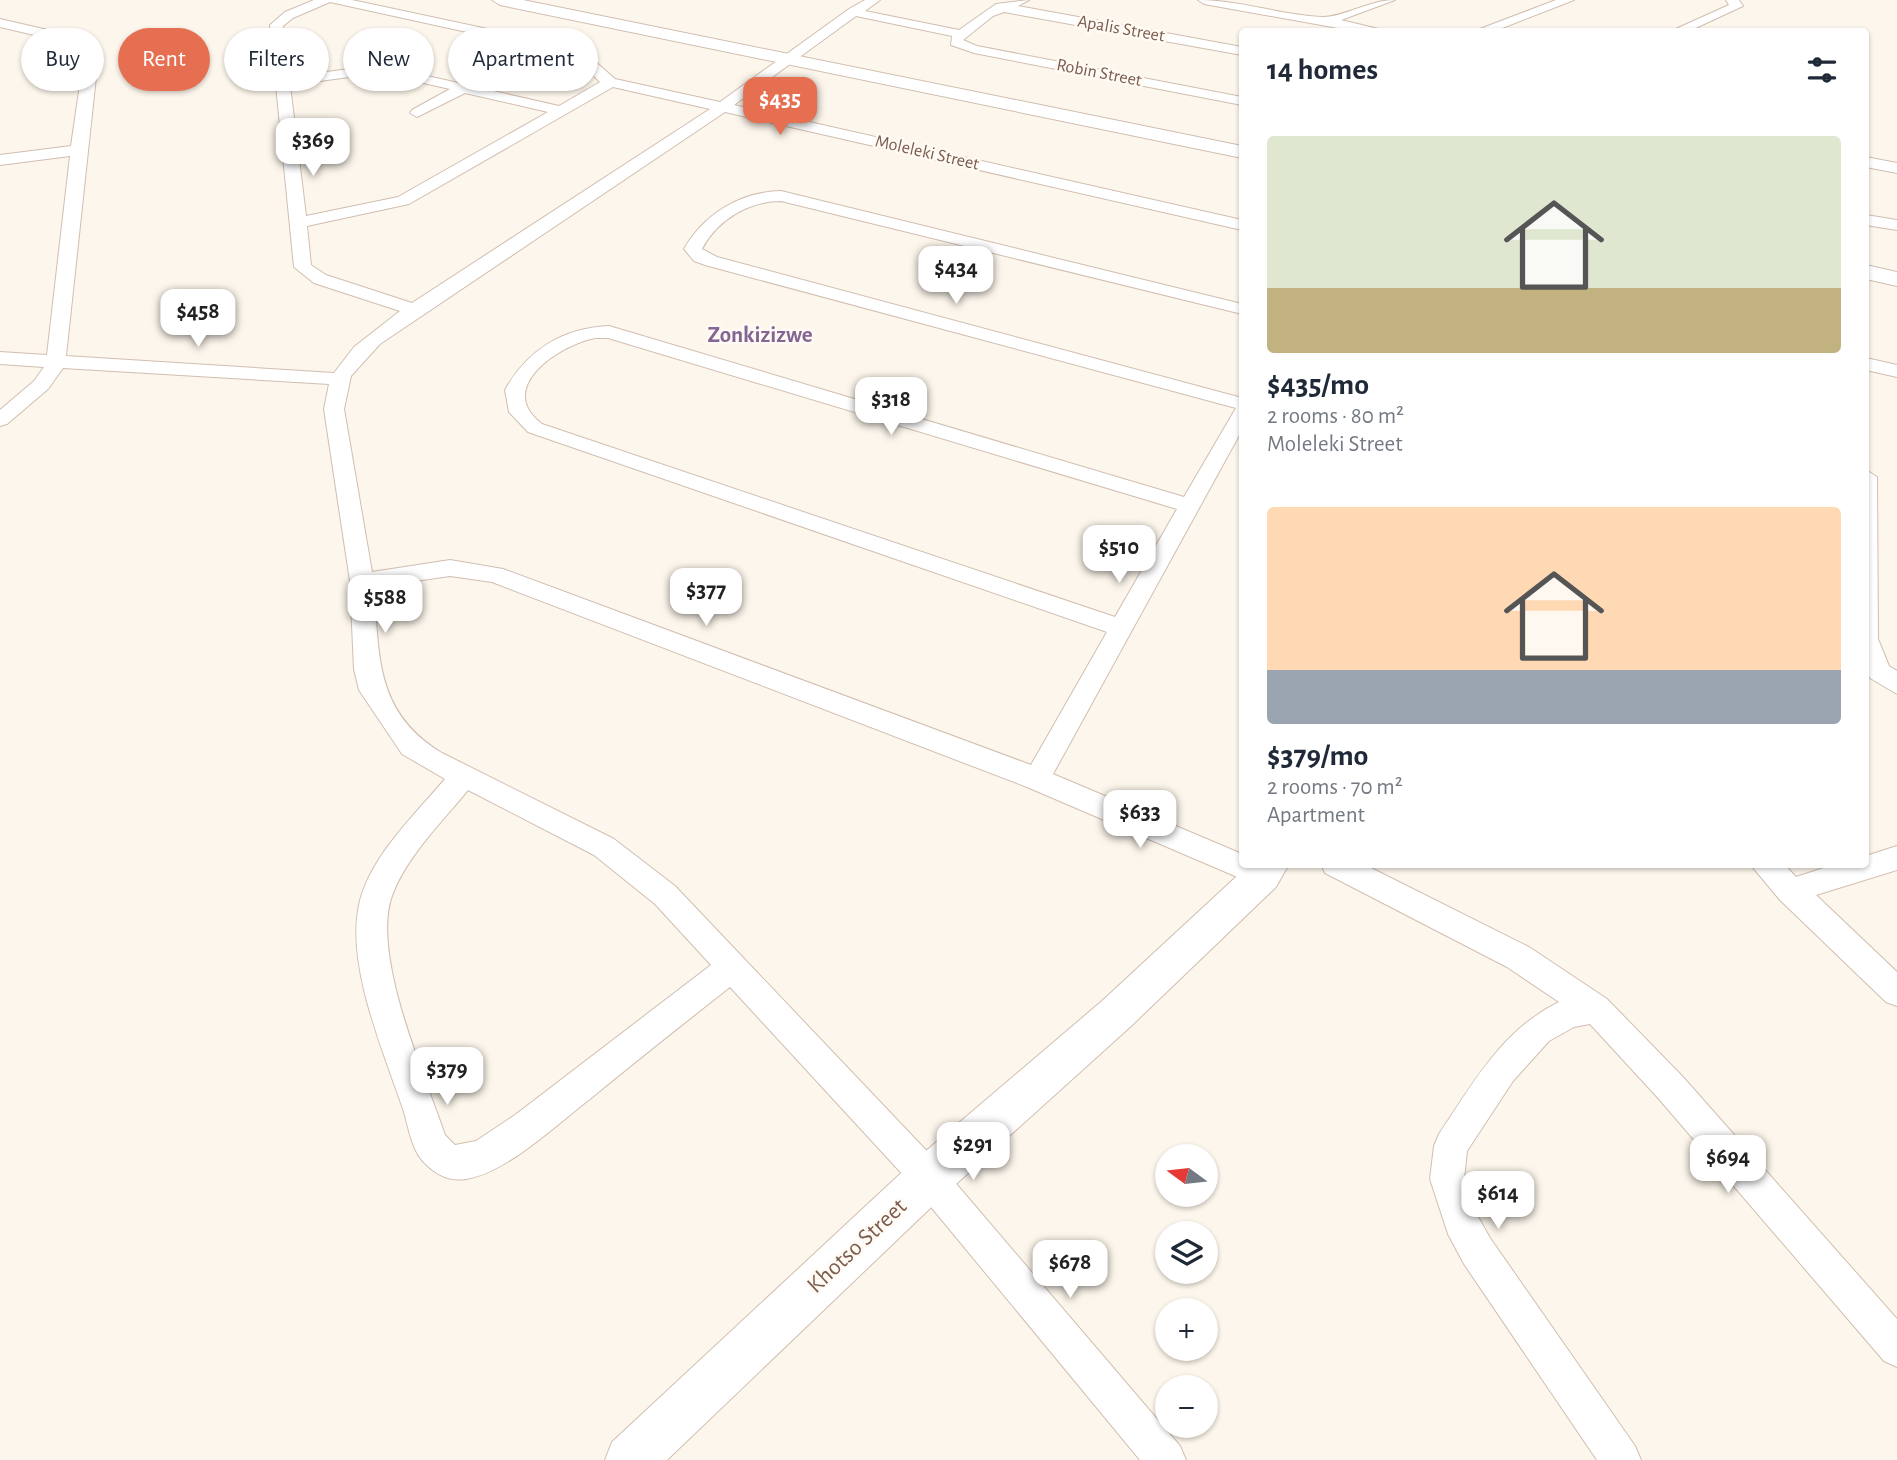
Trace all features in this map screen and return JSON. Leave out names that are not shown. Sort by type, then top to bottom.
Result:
[{"type":"street","points":[[277,28],[277,23],[325,0]]},
{"type":"street","name":"Moleleki Street","points":[[335,0],[576,52],[583,56],[600,79],[611,82],[1239,224]]},
{"type":"street","points":[[500,0],[1239,151]]},
{"type":"street","points":[[874,0],[853,12],[724,106],[414,310],[358,354],[337,380],[334,409],[362,581],[363,637],[372,690],[392,726],[411,747],[558,821],[628,864],[665,895],[929,1178],[1166,1460]]},
{"type":"street","points":[[853,12],[959,38],[1000,7],[1023,0]]},
{"type":"street","points":[[1328,21],[1389,0]]},
{"type":"street","points":[[1489,28],[1568,0]]},
{"type":"street","points":[[1214,1],[1364,28]]},
{"type":"street","points":[[1683,28],[1735,3]]},
{"type":"street","name":"Apalis Street","points":[[1000,7],[1239,50]]},
{"type":"street","points":[[0,23],[82,42],[92,49],[78,150],[56,363],[41,385],[0,420]]},
{"type":"street","name":"Robin Street","points":[[959,38],[974,49],[1239,100]]},
{"type":"street","points":[[329,76],[379,69],[448,83]]},
{"type":"street","points":[[300,222],[403,201],[611,82]]},
{"type":"street","points":[[283,91],[303,267],[312,276],[414,310]]},
{"type":"street","points":[[417,113],[458,91]]},
{"type":"street","points":[[482,91],[560,110]]},
{"type":"street","points":[[0,160],[78,150]]},
{"type":"street","points":[[1869,163],[1897,168]]},
{"type":"street","points":[[1239,308],[780,196],[762,196],[744,201],[708,231],[693,249],[700,257],[711,261],[1239,403]]},
{"type":"street","points":[[1869,220],[1897,225]]},
{"type":"street","points":[[1869,273],[1897,279]]},
{"type":"street","points":[[1120,628],[535,428],[522,418],[514,400],[515,390],[524,373],[564,341],[581,334],[608,332],[1190,506]]},
{"type":"street","points":[[0,358],[337,380]]},
{"type":"street","points":[[1869,365],[1897,371]]},
{"type":"street","points":[[1037,779],[1239,418]]},
{"type":"street","points":[[362,581],[450,568],[495,575],[669,638],[1239,859]]},
{"type":"street","points":[[1869,646],[1879,671],[1897,685]]},
{"type":"street","points":[[464,775],[389,873],[377,895],[370,925],[380,984],[431,1145],[439,1156],[457,1163],[487,1154],[527,1127],[731,968]]},
{"type":"street","points":[[1869,864],[1897,858]]},
{"type":"street","points":[[1343,868],[1518,957],[1596,1009],[1671,1088],[1897,1348]]},
{"type":"street","points":[[1768,868],[1897,992]]},
{"type":"street","points":[[1790,891],[1858,868]]},
{"type":"street","name":"Khotso Street","points":[[630,1460],[929,1178],[1116,1014],[1267,870]]},
{"type":"street","points":[[1596,1009],[1569,1013],[1550,1021],[1501,1070],[1451,1146],[1447,1179],[1461,1221],[1477,1251],[1621,1460]]},
{"type":"district","name":"Zonkizizwe","points":[[760,335]]}]
